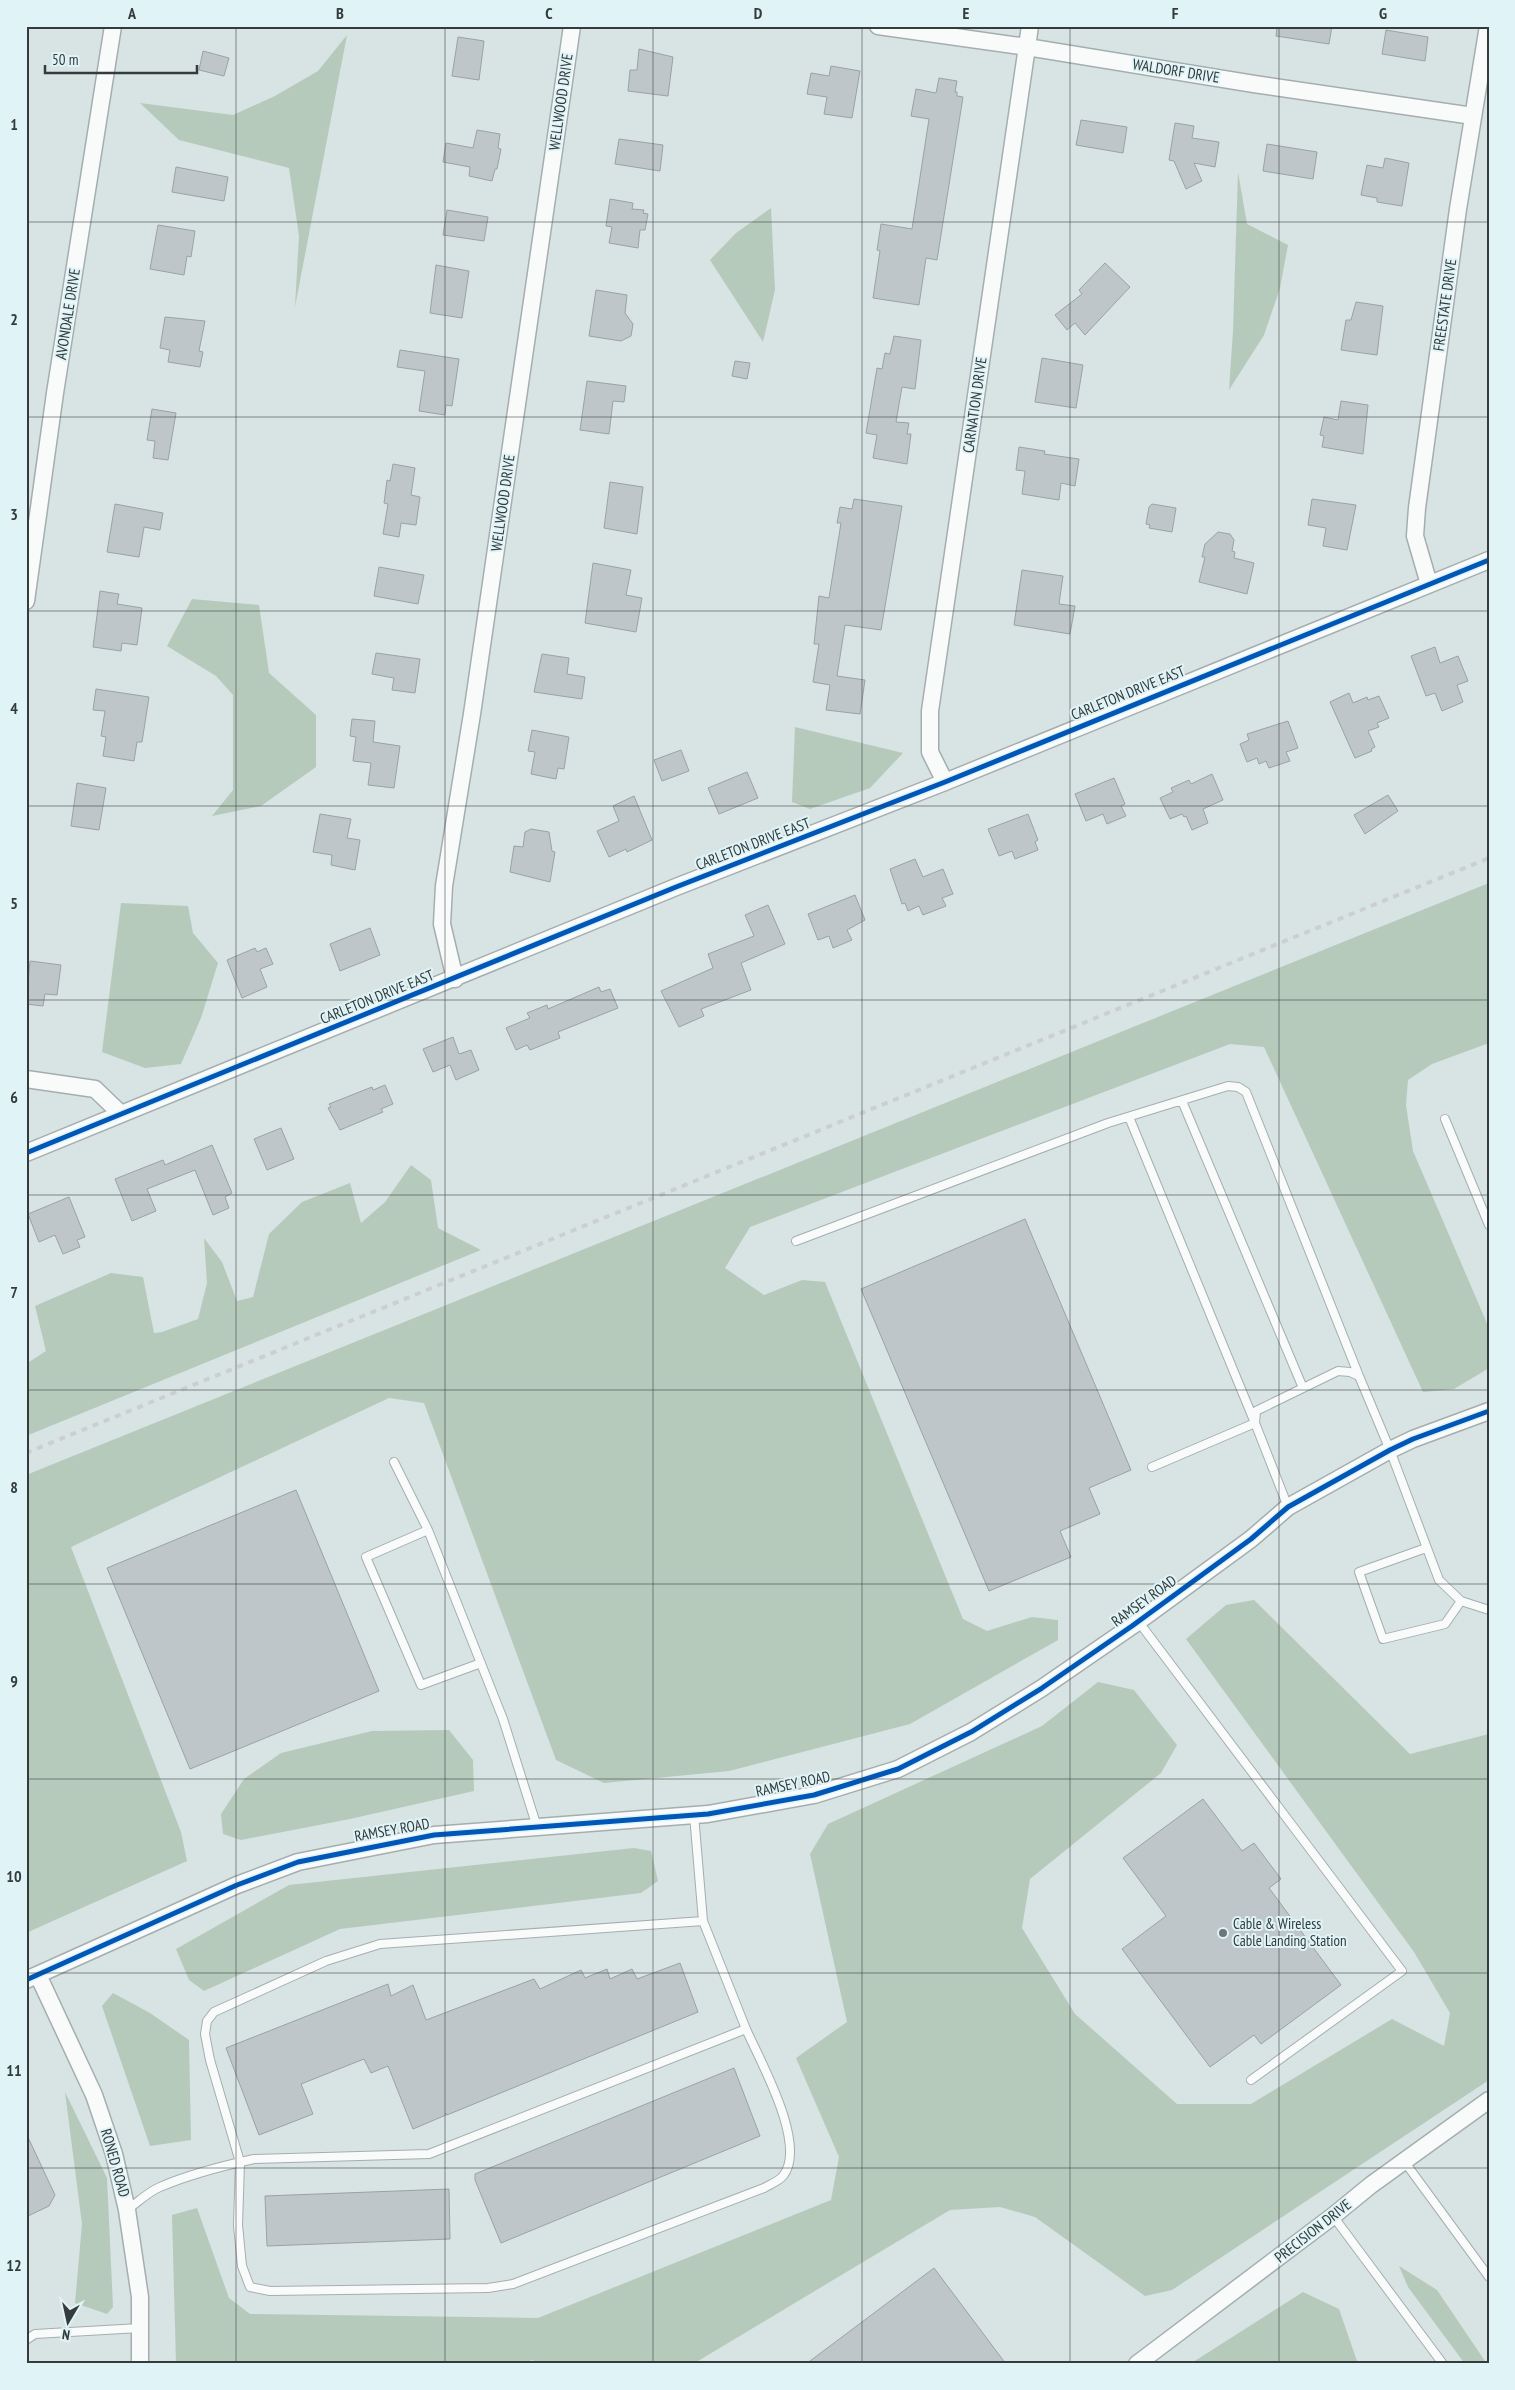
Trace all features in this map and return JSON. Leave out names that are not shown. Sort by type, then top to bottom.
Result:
[{"type":"street","name":"AVONDALE DRIVE","points":[[26,601],[113,26]]},
{"type":"street","name":"WELLWOOD DRIVE","points":[[455,979],[442,924],[444,886],[474,704],[572,26]]},
{"type":"street","name":"WALDORF DRIVE","points":[[878,26],[1027,47],[1254,84],[1473,116]]},
{"type":"street","name":"CARNATION DRIVE","points":[[945,782],[930,752],[930,711],[1030,26]]},
{"type":"street","name":"FREESTATE DRIVE","points":[[1429,584],[1415,536],[1417,508],[1473,116],[1488,26]]},
{"type":"street","name":"CARLETON DRIVE EAST","points":[[26,1153],[1489,560]]},
{"type":"street","points":[[26,1079],[96,1090],[121,1114]]},
{"type":"street","name":"RAMSEY ROAD","points":[[32,1977],[237,1885],[298,1862],[434,1835],[694,1815],[814,1795],[898,1768],[971,1732],[1042,1688],[1251,1539],[1288,1507],[1390,1450],[1489,1411]]},
{"type":"street","name":"RONED ROAD","points":[[32,1977],[94,2095],[114,2154],[128,2210],[140,2297],[140,2364]]},
{"type":"street","name":"PRECISION DRIVE","points":[[1137,2364],[1404,2160],[1489,2100]]},
{"type":"lane","points":[[796,1241],[1129,1117],[1228,1086],[1238,1087],[1246,1092],[1390,1450],[1438,1580],[1461,1601],[1489,1610]]},
{"type":"lane","points":[[1182,1101],[1303,1388]]},
{"type":"lane","points":[[1129,1117],[1288,1507]]},
{"type":"lane","points":[[1444,1119],[1489,1225]]},
{"type":"lane","points":[[1255,1423],[1256,1411],[1338,1371],[1350,1372],[1359,1376]]},
{"type":"lane","points":[[1152,1467],[1255,1423]]},
{"type":"lane","points":[[394,1462],[428,1530],[503,1719],[537,1827]]},
{"type":"lane","points":[[428,1530],[366,1557],[421,1685],[481,1663]]},
{"type":"lane","points":[[1426,1548],[1359,1572],[1383,1639],[1446,1624],[1461,1601]]},
{"type":"lane","points":[[1138,1621],[1402,1971],[1251,2080]]},
{"type":"lane","points":[[694,1815],[704,1922],[746,2029],[783,2109],[792,2157],[783,2177],[764,2188],[513,2284],[488,2288],[270,2291],[250,2287],[242,2266],[238,2224],[240,2162],[210,2060],[205,2034],[208,2021],[214,2012],[326,1961],[380,1944],[704,1922]]},
{"type":"lane","points":[[128,2210],[158,2188],[203,2171],[254,2159],[429,2154],[746,2029]]},
{"type":"lane","points":[[1404,2160],[1489,2277]]},
{"type":"lane","points":[[1333,2216],[1443,2364]]},
{"type":"lane","points":[[26,2340],[35,2334],[140,2328]]},
{"type":"green space","points":[[347,35],[295,307],[299,236],[289,168],[179,140],[140,103],[233,115],[275,96],[318,71]]},
{"type":"green space","points":[[1238,172],[1247,224],[1288,245],[1280,288],[1264,335],[1229,390],[1233,331]]},
{"type":"green space","points":[[771,208],[775,290],[763,342],[710,260],[736,233]]},
{"type":"green space","points":[[192,599],[259,605],[269,673],[316,715],[316,767],[261,806],[212,816],[233,790],[233,695],[216,676],[167,646]]},
{"type":"green space","points":[[795,727],[903,753],[870,788],[810,809],[792,802]]},
{"type":"green space","points":[[1489,883],[1489,1043],[1432,1064],[1408,1080],[1406,1105],[1413,1151],[1489,1328],[1489,1368],[1454,1389],[1423,1392],[1264,1047],[1230,1044],[750,1227],[725,1268],[764,1295],[802,1280],[825,1282],[963,1619],[987,1631],[1032,1617],[1058,1620],[1058,1640],[910,1724],[729,1771],[604,1783],[556,1760],[424,1403],[389,1398],[71,1547],[181,1832],[187,1861],[26,1933],[26,1475]]},
{"type":"green space","points":[[121,903],[188,906],[193,933],[218,963],[201,1018],[181,1064],[145,1068],[102,1052]]},
{"type":"green space","points":[[411,1165],[431,1180],[438,1228],[481,1250],[26,1436],[26,1364],[46,1351],[35,1306],[111,1273],[143,1277],[154,1333],[198,1319],[207,1283],[204,1238],[222,1262],[237,1301],[253,1297],[269,1234],[302,1202],[350,1183],[361,1223],[385,1202]]},
{"type":"green space","points":[[1254,1600],[1410,1754],[1489,1734],[1489,2080],[1172,2290],[1145,2296],[1035,2217],[1000,2207],[950,2210],[693,2364],[539,2364],[532,2360],[522,2364],[176,2364],[172,2215],[197,2208],[229,2298],[250,2314],[538,2318],[831,2200],[839,2157],[796,2058],[847,2022],[810,1854],[828,1824],[1042,1726],[1098,1682],[1134,1690],[1177,1745],[1161,1773],[1030,1879],[1022,1928],[1075,2014],[1177,2104],[1251,2104],[1392,2019],[1444,2046],[1450,2013],[1414,1952],[1186,1639],[1226,1605]]},
{"type":"green space","points":[[449,1730],[473,1760],[474,1791],[350,1819],[241,1840],[223,1834],[221,1814],[244,1779],[281,1753],[372,1731]]},
{"type":"green space","points":[[634,1848],[651,1851],[658,1881],[641,1893],[340,1929],[204,1991],[189,1980],[176,1949],[289,1885]]},
{"type":"green space","points":[[113,1993],[150,2013],[189,2040],[191,2140],[150,2146],[102,2006]]},
{"type":"green space","points":[[65,2092],[107,2178],[113,2307],[107,2314],[75,2303],[82,2224]]},
{"type":"green space","points":[[1399,2266],[1437,2290],[1487,2364],[1465,2364],[1408,2287]]},
{"type":"green space","points":[[1303,2292],[1339,2309],[1358,2364],[1190,2364]]},
{"type":"building","points":[[1277,26],[1332,26],[1329,44],[1276,36]]},
{"type":"building","points":[[1386,30],[1428,37],[1425,61],[1382,54]]},
{"type":"building","points":[[458,37],[484,41],[479,80],[452,76]]},
{"type":"building","points":[[639,49],[673,57],[668,96],[628,91],[630,70],[637,70]]},
{"type":"building","points":[[203,51],[229,58],[224,76],[199,70]]},
{"type":"building","points":[[831,66],[860,71],[852,118],[824,114],[827,97],[807,94],[811,73],[829,76]]},
{"type":"building","points":[[939,78],[957,81],[955,92],[957,92],[957,96],[963,97],[937,260],[926,258],[919,305],[873,298],[880,251],[877,250],[881,224],[912,229],[929,119],[911,116],[916,89],[936,93]]},
{"type":"building","points":[[1081,120],[1127,127],[1123,153],[1076,145]]},
{"type":"building","points":[[1175,123],[1194,126],[1192,138],[1219,142],[1215,167],[1194,163],[1202,181],[1186,189],[1174,161],[1169,160]]},
{"type":"building","points":[[477,130],[500,134],[498,148],[501,149],[497,169],[495,169],[492,181],[469,176],[470,167],[443,162],[446,143],[473,148]]},
{"type":"building","points":[[619,139],[663,145],[660,171],[615,164]]},
{"type":"building","points":[[1267,144],[1317,152],[1313,179],[1263,171]]},
{"type":"building","points":[[1385,158],[1409,163],[1402,206],[1377,202],[1377,198],[1361,195],[1367,165],[1383,168]]},
{"type":"building","points":[[176,167],[228,177],[224,201],[172,192]]},
{"type":"building","points":[[610,199],[633,203],[632,209],[644,210],[643,213],[648,214],[645,230],[640,230],[638,248],[609,243],[612,227],[606,226]]},
{"type":"building","points":[[447,210],[488,217],[484,241],[443,235]]},
{"type":"building","points":[[158,225],[195,231],[191,257],[187,256],[184,275],[150,269]]},
{"type":"building","points":[[1105,263],[1130,287],[1085,335],[1075,323],[1067,330],[1055,315],[1082,294],[1079,290]]},
{"type":"building","points":[[436,265],[469,271],[462,318],[430,313]]},
{"type":"building","points":[[596,290],[627,295],[625,313],[633,324],[631,336],[621,341],[589,336]]},
{"type":"building","points":[[1356,302],[1383,306],[1377,355],[1341,350],[1346,320],[1351,320]]},
{"type":"building","points":[[165,317],[205,321],[199,351],[203,352],[200,367],[168,362],[170,350],[160,348]]},
{"type":"building","points":[[894,336],[921,340],[915,389],[902,387],[896,422],[909,423],[907,434],[911,434],[907,464],[873,458],[877,435],[866,433],[877,368],[882,369],[885,353],[890,354]]},
{"type":"building","points":[[400,350],[459,359],[452,406],[446,405],[445,415],[419,411],[425,371],[397,367]]},
{"type":"building","points":[[1042,358],[1083,365],[1076,408],[1035,402]]},
{"type":"building","points":[[735,361],[750,363],[747,379],[732,376]]},
{"type":"building","points":[[587,381],[626,386],[624,402],[613,401],[609,434],[580,430]]},
{"type":"building","points":[[1341,401],[1368,405],[1363,454],[1322,447],[1324,436],[1320,435],[1324,417],[1338,420]]},
{"type":"building","points":[[152,409],[176,413],[168,460],[153,458],[155,441],[147,440]]},
{"type":"building","points":[[1019,447],[1045,451],[1044,454],[1079,459],[1075,486],[1061,483],[1059,500],[1022,494],[1025,471],[1016,470]]},
{"type":"building","points":[[393,464],[415,468],[411,495],[420,497],[416,525],[401,523],[399,537],[383,534],[388,504],[384,503],[387,480],[390,481]]},
{"type":"building","points":[[610,482],[643,487],[637,534],[604,528]]},
{"type":"building","points":[[854,499],[902,506],[881,630],[845,625],[837,676],[865,680],[860,714],[826,710],[830,685],[813,682],[819,644],[814,644],[819,596],[829,598],[841,523],[837,523],[840,507],[852,509]]},
{"type":"building","points":[[1312,499],[1356,505],[1347,550],[1323,546],[1326,528],[1308,525]]},
{"type":"building","points":[[115,504],[163,513],[160,530],[144,527],[139,557],[107,552]]},
{"type":"building","points":[[1152,504],[1176,508],[1172,532],[1149,528],[1150,525],[1146,524],[1149,507]]},
{"type":"building","points":[[1218,532],[1230,534],[1234,540],[1232,551],[1235,552],[1234,558],[1254,563],[1247,594],[1199,582],[1205,557],[1202,557],[1205,544]]},
{"type":"building","points":[[593,563],[631,570],[626,595],[642,598],[636,632],[585,623]]},
{"type":"building","points":[[379,567],[424,575],[418,604],[374,596]]},
{"type":"building","points":[[1022,570],[1063,576],[1059,604],[1075,606],[1070,634],[1014,625]]},
{"type":"building","points":[[100,591],[119,594],[117,604],[142,608],[137,645],[122,643],[121,651],[93,647]]},
{"type":"building","points":[[1435,647],[1440,663],[1458,656],[1468,681],[1457,685],[1463,702],[1442,711],[1435,693],[1426,696],[1411,656]]},
{"type":"building","points":[[376,653],[420,659],[415,693],[392,690],[394,678],[372,674]]},
{"type":"building","points":[[542,654],[569,658],[567,674],[585,677],[582,699],[534,692]]},
{"type":"building","points":[[96,689],[149,697],[142,742],[137,742],[134,761],[103,756],[106,737],[101,736],[105,711],[93,710]]},
{"type":"building","points":[[1349,693],[1353,703],[1367,697],[1368,700],[1379,696],[1389,718],[1377,723],[1379,727],[1368,731],[1375,747],[1371,749],[1372,751],[1355,758],[1330,702]]},
{"type":"building","points":[[352,719],[375,721],[373,742],[400,746],[394,788],[368,785],[371,763],[353,761],[356,737],[350,736]]},
{"type":"building","points":[[1288,721],[1298,748],[1286,752],[1290,761],[1269,768],[1266,761],[1259,764],[1257,758],[1247,762],[1240,744],[1249,740],[1247,734]]},
{"type":"building","points":[[532,730],[569,737],[564,769],[558,768],[556,779],[531,774],[535,752],[528,751]]},
{"type":"building","points":[[681,750],[689,771],[662,781],[654,760]]},
{"type":"building","points":[[747,772],[758,798],[719,814],[708,788]]},
{"type":"building","points":[[1212,774],[1223,800],[1203,809],[1208,823],[1192,830],[1186,816],[1184,817],[1182,814],[1170,819],[1160,798],[1173,792],[1171,788],[1189,780],[1191,784]]},
{"type":"building","points":[[1114,778],[1125,804],[1121,806],[1126,816],[1107,824],[1103,814],[1086,821],[1075,794]]},
{"type":"building","points":[[77,783],[106,788],[99,830],[71,826]]},
{"type":"building","points":[[1388,795],[1398,811],[1365,834],[1354,815]]},
{"type":"building","points":[[634,796],[652,840],[627,852],[626,849],[609,857],[597,831],[619,821],[613,806]]},
{"type":"building","points":[[320,814],[351,819],[347,838],[360,840],[355,870],[331,865],[332,855],[313,852]]},
{"type":"building","points":[[1028,814],[1038,840],[1035,842],[1038,850],[1015,859],[1012,851],[999,856],[988,829]]},
{"type":"building","points":[[531,829],[549,832],[552,851],[555,852],[550,882],[510,872],[514,846],[523,847],[525,832]]},
{"type":"building","points":[[915,859],[923,877],[943,869],[953,894],[942,898],[946,906],[923,915],[919,906],[908,911],[905,903],[902,904],[890,869]]},
{"type":"building","points":[[855,895],[865,920],[847,930],[852,940],[833,948],[829,936],[818,940],[808,914]]},
{"type":"building","points":[[768,905],[785,944],[741,963],[751,990],[701,1009],[704,1016],[679,1027],[661,991],[713,968],[708,954],[754,936],[745,915]]},
{"type":"building","points":[[370,928],[380,955],[340,971],[330,944]]},
{"type":"building","points":[[255,948],[257,952],[266,948],[273,964],[260,969],[267,987],[242,998],[227,960]]},
{"type":"building","points":[[30,961],[61,965],[57,995],[45,994],[43,1006],[26,1004]]},
{"type":"building","points":[[599,987],[601,992],[610,989],[618,1008],[558,1032],[560,1038],[530,1050],[527,1045],[516,1050],[506,1028],[530,1018],[527,1013],[547,1005],[548,1009]]},
{"type":"building","points":[[453,1037],[459,1054],[471,1050],[479,1070],[456,1080],[450,1065],[433,1072],[423,1049]]},
{"type":"building","points":[[385,1085],[393,1104],[381,1109],[383,1112],[340,1130],[328,1108],[331,1107],[329,1104],[372,1087],[373,1090]]},
{"type":"building","points":[[281,1128],[294,1159],[267,1170],[254,1139]]},
{"type":"building","points":[[212,1145],[232,1193],[225,1197],[229,1208],[213,1215],[195,1170],[147,1189],[156,1211],[132,1221],[115,1179],[163,1160],[165,1165]]},
{"type":"building","points":[[69,1197],[85,1237],[77,1240],[80,1247],[63,1254],[55,1235],[39,1242],[28,1214]]},
{"type":"building","points":[[1025,1219],[1131,1470],[1089,1488],[1100,1514],[1060,1531],[1071,1557],[989,1591],[861,1289]]},
{"type":"building","points":[[296,1490],[379,1691],[190,1769],[107,1568]]},
{"type":"building","name":"Cable & Wireless Cable Landing Station","points":[[1203,1799],[1242,1851],[1254,1843],[1281,1879],[1269,1888],[1341,1985],[1261,2044],[1254,2035],[1210,2067],[1122,1949],[1166,1916],[1123,1858]]},
{"type":"building","points":[[680,1963],[698,2012],[447,2115],[446,2113],[446,2115],[413,2129],[388,2066],[371,2073],[364,2059],[301,2084],[313,2114],[259,2135],[226,2048],[388,1984],[391,1996],[413,1985],[426,2020],[534,1979],[540,1989],[581,1970],[585,1978],[607,1969],[610,1979],[632,1969],[637,1979]]},
{"type":"building","points":[[734,2068],[760,2136],[501,2243],[475,2180],[475,2174]]},
{"type":"building","points":[[26,2133],[55,2195],[49,2206],[26,2217]]},
{"type":"building","points":[[449,2189],[450,2239],[267,2246],[265,2196]]},
{"type":"building","points":[[934,2268],[1006,2364],[806,2364]]},
{"type":"railway","points":[[26,1453],[1489,858]]},
{"type":"cycle path","points":[[26,1153],[676,887],[945,782],[1489,560]]},
{"type":"cycle path","points":[[26,1980],[237,1885],[298,1862],[434,1835],[708,1814],[814,1795],[898,1769],[971,1732],[1042,1688],[1132,1626],[1251,1539],[1288,1507],[1413,1439],[1489,1411]]},
{"type":"place","name":"Cable & Wireless Cable Landing Station","points":[[1223,1933]]}]
